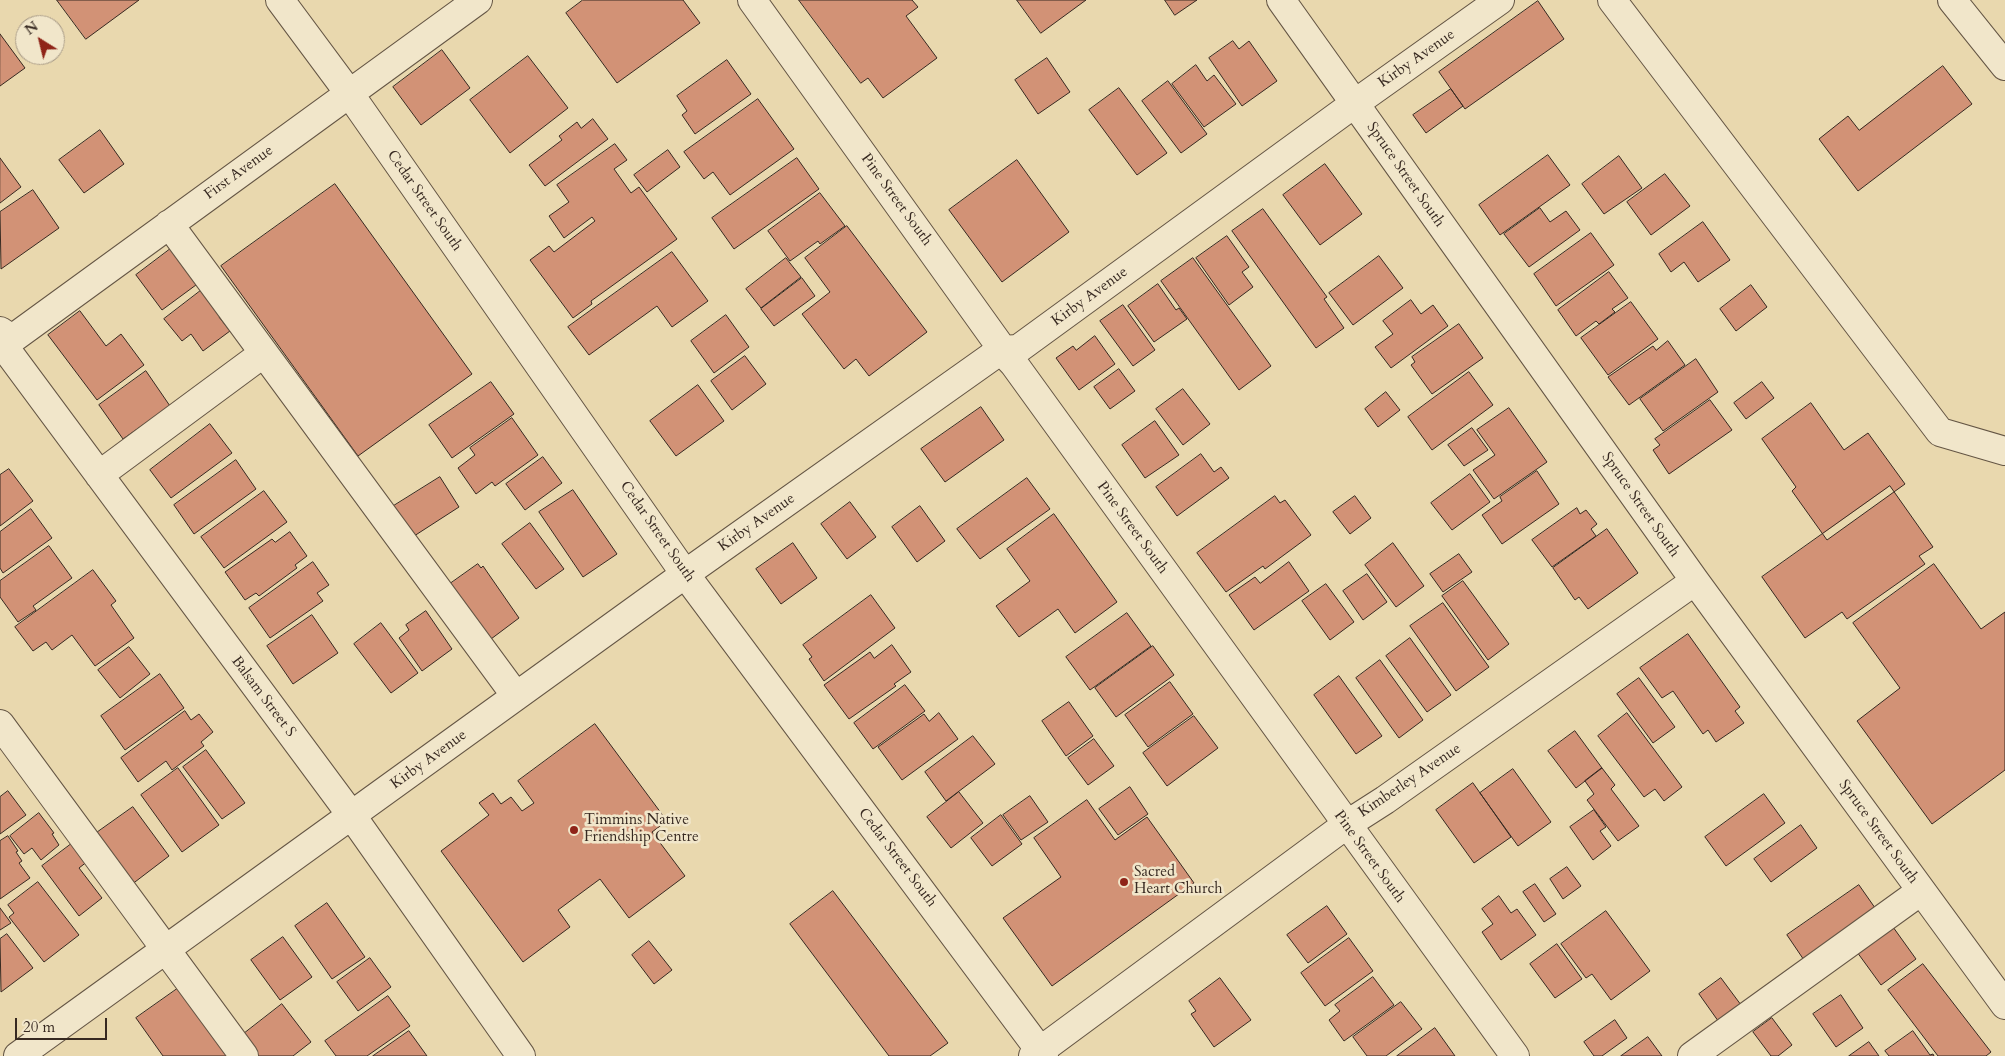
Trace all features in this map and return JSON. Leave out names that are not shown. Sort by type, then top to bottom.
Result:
[{"type":"street","name":"Cedar Street South","points":[[280,0],[349,93],[686,574],[1039,1054]]},
{"type":"street","name":"First Avenue","points":[[0,331],[12,339],[478,0]]},
{"type":"street","name":"Pine Street South","points":[[752,0],[1000,346],[1000,350],[1014,364],[1515,1056]]},
{"type":"street","name":"Spruce Street South","points":[[1281,0],[1695,581],[2005,1005]]},
{"type":"street","name":"Kirby Avenue","points":[[18,1056],[516,696],[1000,350],[1018,349],[1500,0]]},
{"type":"street","points":[[1612,0],[1940,432],[2005,452]]},
{"type":"street","points":[[1952,0],[2005,66]]},
{"type":"street","points":[[169,224],[516,696]]},
{"type":"street","name":"Balsam Street S","points":[[0,341],[352,816],[521,1056]]},
{"type":"street","points":[[99,475],[264,353]]},
{"type":"street","name":"Kimberley Avenue","points":[[1039,1054],[1346,825],[1385,800],[1695,581]]},
{"type":"street","points":[[0,724],[244,1056]]},
{"type":"street","points":[[1692,1056],[1921,891]]},
{"type":"building","points":[[57,0],[139,0],[86,39]]},
{"type":"building","points":[[583,0],[683,0],[700,23],[617,83],[566,13]]},
{"type":"building","points":[[799,0],[912,0],[918,7],[906,16],[937,58],[883,98],[868,78],[861,83]]},
{"type":"building","points":[[1017,0],[1086,0],[1041,33]]},
{"type":"building","points":[[1165,0],[1197,0],[1175,15]]},
{"type":"building","points":[[1538,1],[1564,39],[1465,109],[1439,72]]},
{"type":"building","points":[[0,34],[15,54],[15,65],[23,65],[25,68],[0,86]]},
{"type":"building","points":[[1233,41],[1239,49],[1249,41],[1277,81],[1242,106],[1209,58]]},
{"type":"building","points":[[442,50],[470,88],[421,125],[393,87]]},
{"type":"building","points":[[528,56],[568,108],[510,153],[470,100]]},
{"type":"building","points":[[1047,58],[1070,92],[1038,114],[1015,80]]},
{"type":"building","points":[[727,60],[751,94],[695,134],[682,115],[687,111],[677,96]]},
{"type":"building","points":[[1196,65],[1207,81],[1214,75],[1236,104],[1204,127],[1172,84]]},
{"type":"building","points":[[1943,66],[1972,104],[1858,191],[1819,139],[1848,116],[1859,130]]},
{"type":"building","points":[[1168,81],[1207,134],[1181,153],[1142,101]]},
{"type":"building","points":[[1119,88],[1167,153],[1137,175],[1089,110]]},
{"type":"building","points":[[1451,89],[1463,106],[1426,133],[1413,115]]},
{"type":"building","points":[[758,99],[794,149],[730,195],[713,172],[704,179],[684,152]]},
{"type":"building","points":[[593,119],[608,139],[545,186],[529,165],[562,140],[559,136],[577,122],[581,128]]},
{"type":"building","points":[[100,130],[124,164],[84,193],[59,160]]},
{"type":"building","points":[[615,144],[627,160],[614,169],[631,193],[639,187],[677,239],[591,301],[592,304],[573,318],[530,260],[549,246],[554,252],[595,221],[592,217],[564,238],[549,216],[569,202],[557,185]]},
{"type":"building","points":[[668,150],[680,167],[647,192],[634,175]]},
{"type":"building","points":[[1548,155],[1570,185],[1500,235],[1479,205]]},
{"type":"building","points":[[1619,156],[1642,188],[1604,214],[1582,184]]},
{"type":"building","points":[[0,158],[21,187],[0,203]]},
{"type":"building","points":[[797,158],[819,189],[734,249],[712,218]]},
{"type":"building","points":[[1017,160],[1069,232],[1002,282],[949,210]]},
{"type":"building","points":[[1325,164],[1362,214],[1320,245],[1283,195]]},
{"type":"building","points":[[1665,174],[1690,206],[1651,235],[1627,202]]},
{"type":"building","points":[[335,184],[472,374],[358,456],[221,266]]},
{"type":"building","points":[[33,190],[59,228],[1,269],[0,212]]},
{"type":"building","points":[[820,193],[845,226],[820,244],[818,241],[790,261],[768,231]]},
{"type":"building","points":[[1540,208],[1550,222],[1566,211],[1580,230],[1529,267],[1504,234]]},
{"type":"building","points":[[1263,209],[1327,297],[1324,299],[1344,328],[1316,348],[1232,231]]},
{"type":"building","points":[[1703,222],[1730,260],[1698,282],[1684,262],[1671,272],[1659,254]]},
{"type":"building","points":[[847,226],[927,332],[869,376],[856,359],[844,369],[802,314],[830,292],[805,258]]},
{"type":"building","points":[[1591,233],[1614,265],[1556,306],[1534,274]]},
{"type":"building","points":[[1227,236],[1249,267],[1242,272],[1253,287],[1229,305],[1196,258]]},
{"type":"building","points":[[173,247],[200,282],[162,310],[136,275]]},
{"type":"building","points":[[672,252],[708,301],[672,327],[657,306],[589,355],[568,327]]},
{"type":"building","points":[[1379,256],[1403,288],[1353,325],[1329,293]]},
{"type":"building","points":[[786,258],[801,277],[761,308],[746,289]]},
{"type":"building","points":[[1193,258],[1271,366],[1239,390],[1161,281]]},
{"type":"building","points":[[1609,272],[1628,298],[1612,309],[1615,312],[1599,324],[1596,321],[1576,336],[1558,310]]},
{"type":"building","points":[[802,278],[815,296],[774,326],[761,309]]},
{"type":"building","points":[[1158,284],[1176,310],[1179,308],[1187,319],[1154,342],[1128,306]]},
{"type":"building","points":[[1751,285],[1767,307],[1736,331],[1720,309]]},
{"type":"building","points":[[203,289],[222,314],[219,317],[230,331],[203,351],[191,334],[182,341],[164,319]]},
{"type":"building","points":[[1411,300],[1421,314],[1433,305],[1448,326],[1391,368],[1375,347],[1393,334],[1383,321]]},
{"type":"building","points":[[1631,302],[1658,339],[1608,375],[1581,338]]},
{"type":"building","points":[[1123,305],[1155,350],[1133,366],[1100,321]]},
{"type":"building","points":[[80,311],[106,346],[121,334],[144,365],[97,400],[48,335]]},
{"type":"building","points":[[726,315],[749,347],[714,373],[691,341]]},
{"type":"building","points":[[1459,324],[1483,358],[1432,394],[1411,365],[1415,362],[1412,357]]},
{"type":"building","points":[[1095,336],[1115,364],[1079,390],[1056,358],[1073,346],[1076,350]]},
{"type":"building","points":[[1668,341],[1685,365],[1629,405],[1608,377],[1653,346],[1656,350]]},
{"type":"building","points":[[745,356],[766,384],[732,410],[711,381]]},
{"type":"building","points":[[1696,359],[1718,392],[1663,431],[1640,399]]},
{"type":"building","points":[[1119,369],[1135,391],[1110,409],[1094,387]]},
{"type":"building","points":[[146,371],[170,406],[123,439],[99,405]]},
{"type":"building","points":[[1469,372],[1493,405],[1432,450],[1408,417]]},
{"type":"building","points":[[491,382],[514,414],[452,458],[429,425]]},
{"type":"building","points":[[1762,382],[1774,398],[1746,419],[1734,403]]},
{"type":"building","points":[[698,385],[724,421],[676,456],[650,421]]},
{"type":"building","points":[[1183,389],[1210,424],[1183,445],[1156,409]]},
{"type":"building","points":[[1386,392],[1400,410],[1378,427],[1365,409]]},
{"type":"building","points":[[1710,400],[1732,430],[1669,474],[1653,450],[1660,445],[1655,439]]},
{"type":"building","points":[[1811,403],[1844,450],[1868,433],[1905,484],[1827,540],[1792,491],[1796,487],[1762,439]]},
{"type":"building","points":[[981,407],[1004,440],[945,482],[921,449]]},
{"type":"building","points":[[1509,408],[1547,462],[1494,499],[1473,470],[1495,455],[1477,430]]},
{"type":"building","points":[[512,418],[538,455],[495,486],[492,482],[476,494],[458,468],[475,455],[470,448]]},
{"type":"building","points":[[1155,421],[1179,455],[1145,478],[1122,445]]},
{"type":"building","points":[[210,424],[232,453],[171,498],[150,470]]},
{"type":"building","points":[[1472,428],[1488,450],[1464,466],[1448,445]]},
{"type":"building","points":[[1201,454],[1214,472],[1221,467],[1229,478],[1177,516],[1156,487]]},
{"type":"building","points":[[543,457],[562,483],[525,510],[506,484]]},
{"type":"building","points":[[236,460],[256,489],[194,534],[174,505]]},
{"type":"building","points":[[9,469],[33,501],[0,526],[0,475]]},
{"type":"building","points":[[1537,471],[1559,504],[1502,544],[1482,515],[1502,501],[1500,497]]},
{"type":"building","points":[[1470,474],[1490,502],[1452,530],[1431,503]]},
{"type":"building","points":[[440,477],[459,507],[411,538],[392,507]]},
{"type":"building","points":[[1027,478],[1050,509],[980,559],[957,529]]},
{"type":"building","points":[[1890,486],[1933,547],[1919,556],[1925,564],[1847,619],[1842,612],[1805,638],[1762,577]]},
{"type":"building","points":[[573,490],[617,554],[583,577],[539,512]]},
{"type":"building","points":[[264,491],[287,522],[224,568],[201,537]]},
{"type":"building","points":[[1275,496],[1280,503],[1285,500],[1311,535],[1265,569],[1263,566],[1226,592],[1197,553]]},
{"type":"building","points":[[1355,496],[1371,518],[1350,534],[1333,512]]},
{"type":"building","points":[[850,502],[876,537],[847,559],[821,524]]},
{"type":"building","points":[[920,506],[945,541],[917,562],[892,527]]},
{"type":"building","points":[[1577,508],[1580,514],[1586,510],[1597,524],[1591,529],[1596,536],[1552,567],[1532,540]]},
{"type":"building","points":[[31,509],[52,538],[3,573],[0,568],[0,532]]},
{"type":"building","points":[[1054,514],[1117,602],[1075,633],[1058,609],[1019,637],[996,606],[1030,581],[1007,549]]},
{"type":"building","points":[[530,523],[564,569],[536,589],[502,544]]},
{"type":"building","points":[[1607,529],[1638,573],[1588,609],[1579,597],[1575,600],[1553,568]]},
{"type":"building","points":[[290,532],[307,556],[295,565],[297,568],[259,596],[256,593],[245,600],[225,572],[272,539],[275,542]]},
{"type":"building","points":[[793,543],[817,578],[781,604],[756,569]]},
{"type":"building","points":[[1393,543],[1424,586],[1396,607],[1365,565]]},
{"type":"building","points":[[49,546],[72,578],[33,606],[36,610],[18,622],[0,597],[0,581]]},
{"type":"building","points":[[1459,554],[1472,572],[1443,592],[1430,574]]},
{"type":"building","points":[[313,562],[329,585],[317,593],[323,601],[270,638],[249,608]]},
{"type":"building","points":[[1289,562],[1309,591],[1254,630],[1229,595],[1255,577],[1260,583]]},
{"type":"building","points":[[478,564],[481,568],[483,566],[519,618],[487,642],[447,586]]},
{"type":"building","points":[[1934,564],[1981,629],[2005,612],[2005,770],[1932,824],[1857,721],[1900,688],[1853,623]]},
{"type":"building","points":[[93,570],[116,601],[111,605],[134,638],[95,666],[72,635],[52,650],[46,642],[33,651],[15,627]]},
{"type":"building","points":[[1367,574],[1387,602],[1363,620],[1343,591]]},
{"type":"building","points":[[1463,581],[1509,644],[1488,660],[1442,596]]},
{"type":"building","points":[[1326,584],[1354,622],[1330,640],[1302,601]]},
{"type":"building","points":[[871,595],[895,628],[824,681],[809,659],[812,657],[803,645]]},
{"type":"building","points":[[1443,603],[1489,667],[1456,691],[1410,626]]},
{"type":"building","points":[[426,611],[452,649],[422,671],[399,638],[409,630],[406,625]]},
{"type":"building","points":[[1127,613],[1151,646],[1090,690],[1066,657]]},
{"type":"building","points":[[312,615],[338,653],[293,684],[267,646]]},
{"type":"building","points":[[381,623],[418,673],[391,693],[354,644]]},
{"type":"building","points":[[1688,634],[1740,707],[1735,711],[1744,723],[1716,742],[1708,730],[1703,734],[1673,691],[1662,698],[1640,668]]},
{"type":"building","points":[[1410,638],[1451,695],[1427,712],[1386,656]]},
{"type":"building","points":[[892,645],[911,672],[894,684],[896,686],[849,719],[824,685],[870,652],[874,658]]},
{"type":"building","points":[[1153,646],[1174,675],[1116,717],[1095,688]]},
{"type":"building","points":[[129,647],[150,674],[120,698],[98,670]]},
{"type":"building","points":[[1380,660],[1423,720],[1399,738],[1356,678]]},
{"type":"building","points":[[160,674],[184,708],[125,750],[101,716]]},
{"type":"building","points":[[1339,676],[1382,736],[1356,754],[1314,695]]},
{"type":"building","points":[[1639,678],[1675,727],[1653,743],[1617,694]]},
{"type":"building","points":[[1170,682],[1193,714],[1148,747],[1125,715]]},
{"type":"building","points":[[905,685],[925,711],[873,749],[854,723]]},
{"type":"building","points":[[1069,702],[1093,736],[1066,756],[1042,721]]},
{"type":"building","points":[[185,711],[191,720],[199,714],[213,732],[201,742],[204,746],[172,770],[166,761],[138,782],[121,758]]},
{"type":"building","points":[[939,713],[958,739],[902,780],[878,747],[924,714],[929,721]]},
{"type":"building","points":[[1627,713],[1682,787],[1664,801],[1655,789],[1644,797],[1598,736]]},
{"type":"building","points":[[1194,716],[1218,748],[1167,786],[1143,753]]},
{"type":"building","points":[[595,724],[667,821],[652,832],[685,876],[629,918],[600,879],[558,910],[570,927],[523,962],[441,851],[489,815],[479,803],[493,793],[501,804],[511,797],[522,811],[534,803],[518,781]]},
{"type":"building","points":[[1575,731],[1602,768],[1576,788],[1548,751]]},
{"type":"building","points":[[973,736],[995,764],[946,801],[925,772]]},
{"type":"building","points":[[1094,739],[1114,766],[1088,785],[1068,758]]},
{"type":"building","points":[[206,750],[245,803],[222,819],[183,767]]},
{"type":"building","points":[[178,768],[219,825],[182,852],[141,795]]},
{"type":"building","points":[[1602,768],[1615,785],[1611,789],[1639,826],[1618,841],[1587,800],[1594,794],[1585,781]]},
{"type":"building","points":[[1513,769],[1551,822],[1518,846],[1480,793]]},
{"type":"building","points":[[1473,783],[1511,837],[1474,863],[1436,810]]},
{"type":"building","points":[[1130,787],[1148,814],[1118,835],[1099,809]]},
{"type":"building","points":[[8,791],[26,815],[0,834],[0,797]]},
{"type":"building","points":[[959,792],[983,823],[951,848],[927,817]]},
{"type":"building","points":[[1764,794],[1785,823],[1726,866],[1705,837]]},
{"type":"building","points":[[1030,796],[1048,822],[1021,840],[1003,815]]},
{"type":"building","points":[[1087,800],[1115,840],[1147,817],[1194,883],[1052,986],[1003,918],[1061,877],[1034,838]]},
{"type":"building","points":[[133,807],[169,856],[131,885],[95,834]]},
{"type":"building","points":[[1594,810],[1606,827],[1600,831],[1611,846],[1593,860],[1570,827]]},
{"type":"building","points":[[39,813],[54,833],[52,834],[59,845],[41,860],[32,848],[24,854],[10,836]]},
{"type":"building","points":[[1001,815],[1022,844],[992,866],[971,838]]},
{"type":"building","points":[[1801,825],[1817,848],[1771,882],[1754,859]]},
{"type":"building","points":[[8,836],[18,851],[16,852],[22,861],[19,863],[30,878],[0,899],[0,841]]},
{"type":"building","points":[[74,842],[88,861],[79,868],[102,898],[79,916],[42,866]]},
{"type":"building","points":[[1567,867],[1581,886],[1563,899],[1550,879]]},
{"type":"building","points":[[38,882],[79,935],[44,962],[9,917],[14,913],[8,905]]},
{"type":"building","points":[[1535,884],[1556,914],[1544,922],[1523,892]]},
{"type":"building","points":[[1859,885],[1880,915],[1808,966],[1787,935]]},
{"type":"building","points":[[833,891],[948,1043],[930,1056],[889,1056],[790,924]]},
{"type":"building","points":[[1499,896],[1511,913],[1517,909],[1536,935],[1501,960],[1482,932],[1493,924],[1482,909]]},
{"type":"building","points":[[327,903],[365,957],[332,979],[295,926]]},
{"type":"building","points":[[1327,906],[1347,934],[1308,963],[1287,935]]},
{"type":"building","points":[[0,908],[11,923],[0,930]]},
{"type":"building","points":[[1606,911],[1650,971],[1611,1000],[1592,974],[1586,978],[1561,944]]},
{"type":"building","points":[[1893,927],[1916,959],[1881,985],[1857,952]]},
{"type":"building","points":[[7,934],[33,968],[1,992],[0,939]]},
{"type":"building","points":[[283,937],[312,977],[280,1000],[251,960]]},
{"type":"building","points":[[1349,938],[1373,971],[1325,1006],[1301,973]]},
{"type":"building","points":[[649,941],[672,970],[654,984],[632,955]]},
{"type":"building","points":[[1557,944],[1582,979],[1555,998],[1530,964]]},
{"type":"building","points":[[370,958],[391,987],[358,1011],[337,982]]},
{"type":"building","points":[[1923,964],[1991,1052],[1986,1056],[1938,1056],[1888,990]]},
{"type":"building","points":[[1373,977],[1394,1005],[1344,1041],[1329,1020],[1340,1011],[1335,1005]]},
{"type":"building","points":[[1220,978],[1251,1020],[1214,1047],[1191,1014],[1196,1011],[1189,1001]]},
{"type":"building","points":[[1721,978],[1744,1009],[1721,1025],[1699,994]]},
{"type":"building","points":[[187,982],[238,1056],[163,1056],[136,1018]]},
{"type":"building","points":[[1841,995],[1863,1028],[1836,1047],[1813,1014]]},
{"type":"building","points":[[388,996],[410,1026],[367,1056],[336,1056],[325,1041]]},
{"type":"building","points":[[1401,1002],[1422,1029],[1386,1056],[1367,1056],[1353,1037]]},
{"type":"building","points":[[282,1004],[311,1042],[293,1056],[256,1056],[241,1036]]},
{"type":"building","points":[[1772,1018],[1792,1045],[1778,1056],[1771,1056],[1753,1032]]},
{"type":"building","points":[[1615,1020],[1627,1038],[1602,1056],[1594,1056],[1584,1042]]},
{"type":"building","points":[[1435,1028],[1455,1056],[1397,1056]]},
{"type":"building","points":[[409,1031],[427,1056],[373,1056]]},
{"type":"building","points":[[1913,1031],[1930,1055],[1933,1054],[1934,1056],[1889,1056],[1885,1051]]},
{"type":"building","points":[[1648,1037],[1662,1056],[1621,1056]]},
{"type":"building","points":[[1869,1042],[1879,1056],[1849,1056]]},
{"type":"place","name":"Timmins Native Friendship Centre","points":[[574,830]]},
{"type":"place","name":"Sacred Heart Church","points":[[1124,882]]}]
